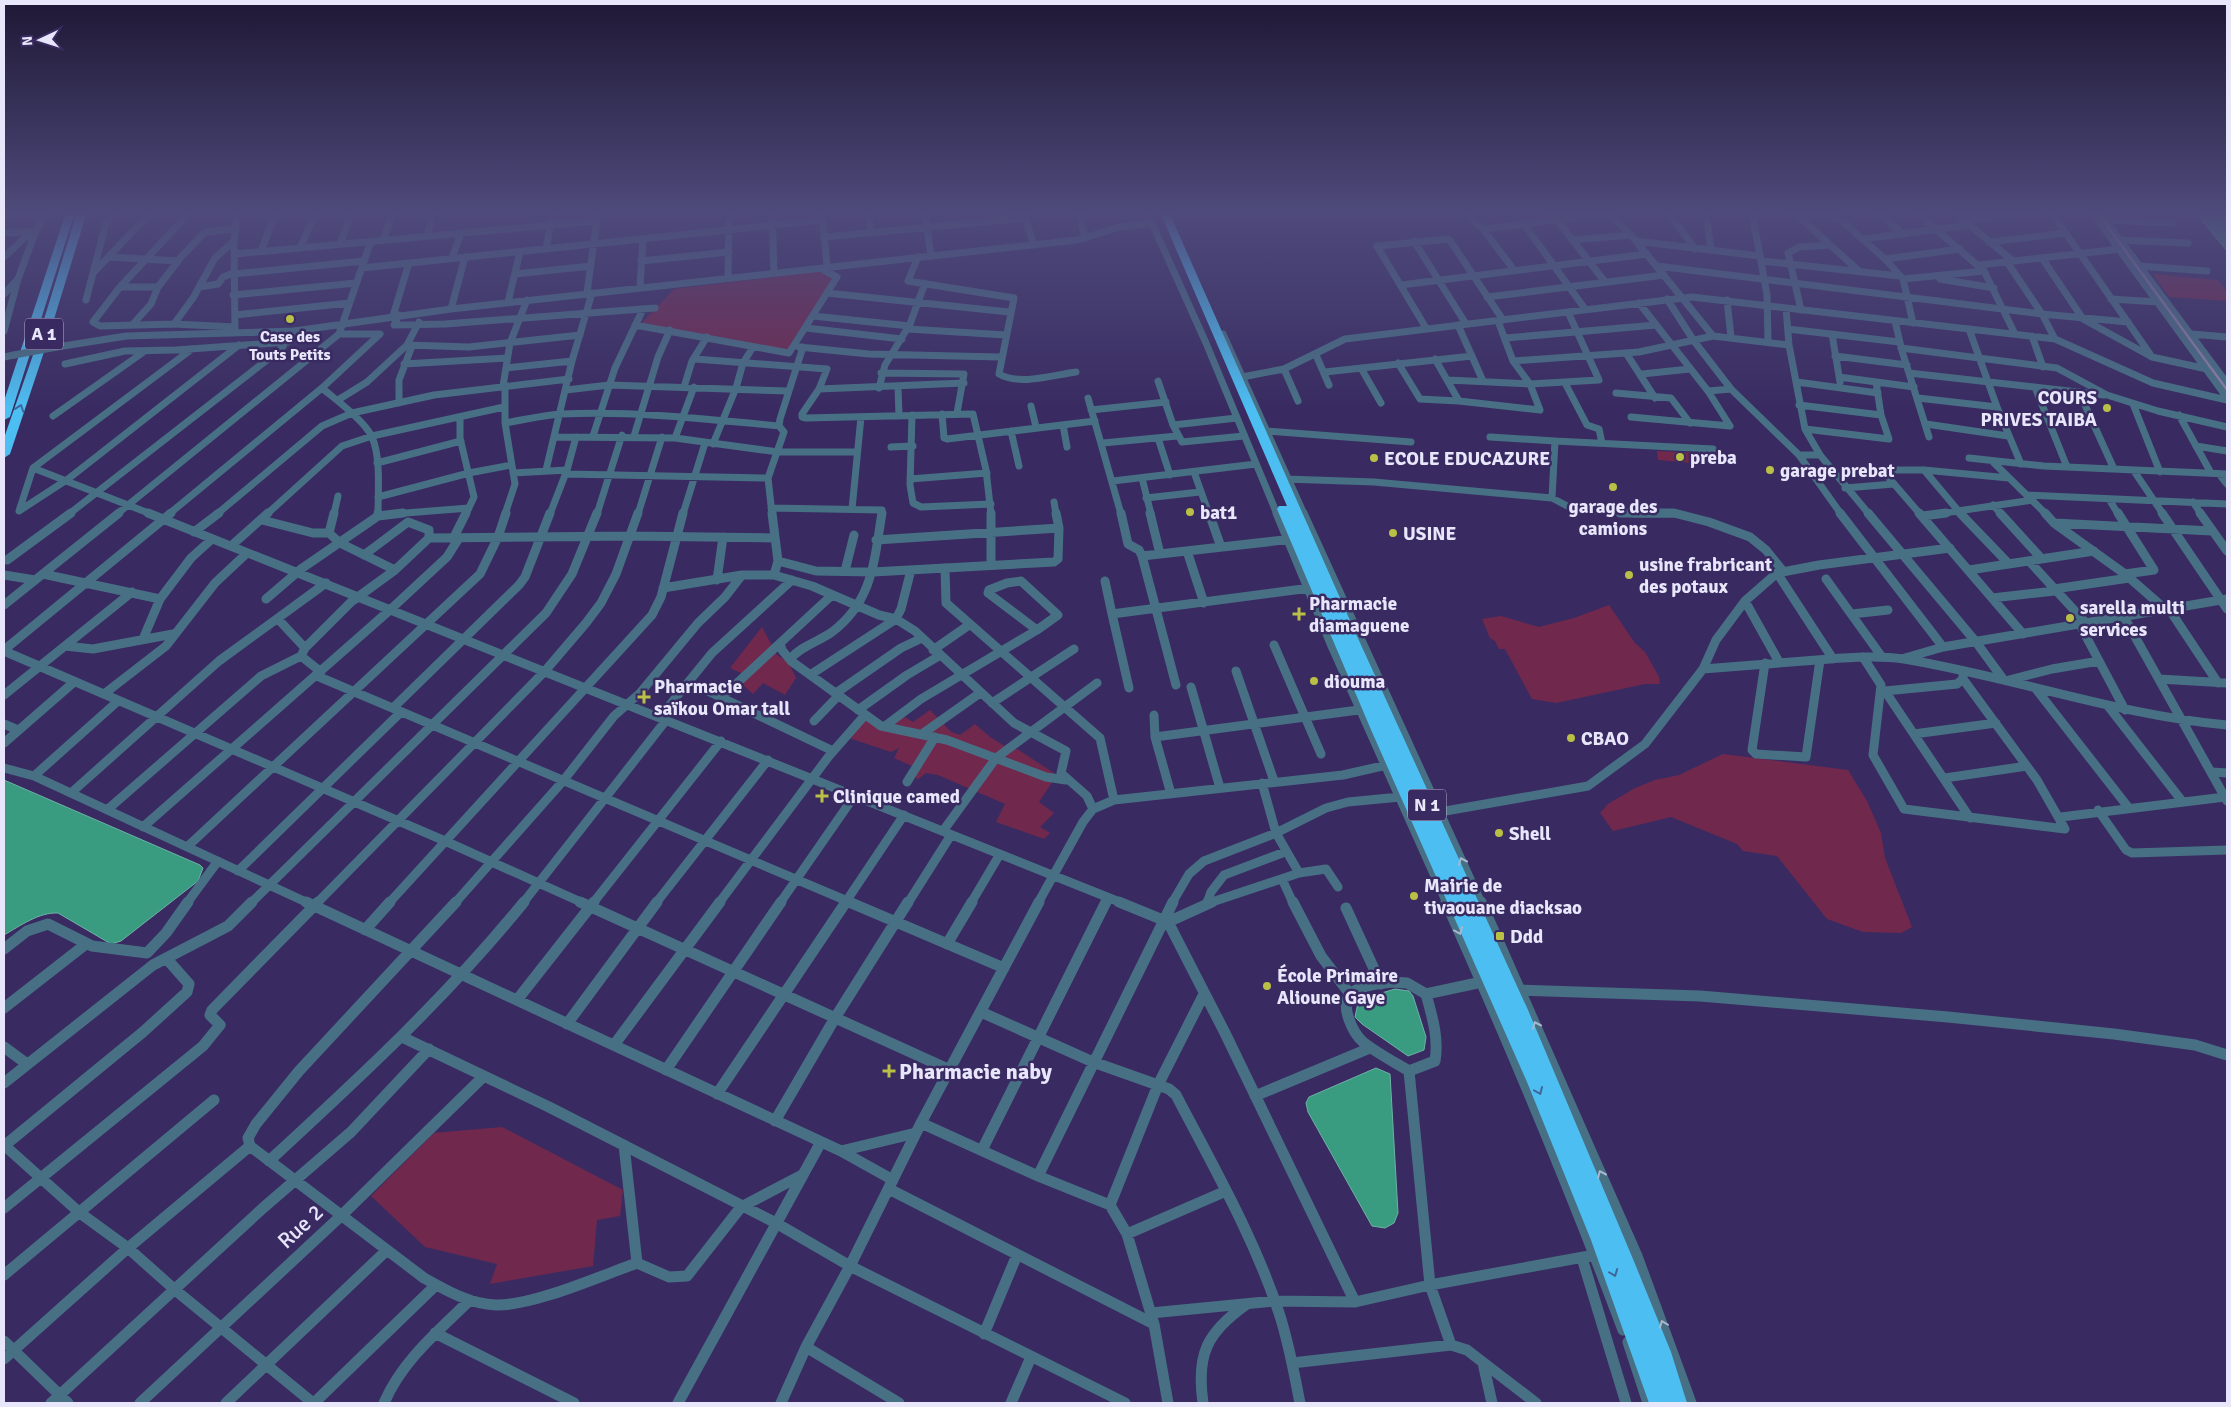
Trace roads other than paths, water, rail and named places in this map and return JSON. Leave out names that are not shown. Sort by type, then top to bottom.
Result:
[{"type":"highway","name":"A 1","points":[[4,417],[50,278]]},
{"type":"highway","name":"A 1","points":[[4,454],[62,278]]},
{"type":"highway","name":"N 1","points":[[1179,278],[1365,709],[1435,813],[1516,990],[1659,1403]]},
{"type":"highway","name":"N 1","points":[[1194,278],[1380,694],[1400,762],[1609,1256],[1667,1351],[1677,1403]]},
{"type":"street","points":[[86,300],[93,278]]},
{"type":"street","points":[[129,278],[92,322],[100,326],[174,324],[235,330]]},
{"type":"street","points":[[133,324],[151,304],[158,287],[165,278]]},
{"type":"street","points":[[174,324],[199,287],[203,278]]},
{"type":"street","points":[[199,287],[218,284],[222,278]]},
{"type":"street","points":[[234,278],[235,330]]},
{"type":"street","points":[[4,605],[339,334],[358,278]]},
{"type":"street","points":[[405,278],[394,324],[418,326],[520,319],[587,311],[655,308]]},
{"type":"street","points":[[452,309],[460,278]]},
{"type":"street","points":[[508,302],[514,278]]},
{"type":"street","points":[[546,470],[548,453],[554,437],[572,361],[587,311],[591,278]]},
{"type":"street","points":[[640,278],[640,287]]},
{"type":"street","points":[[4,357],[57,347],[145,335],[235,330],[294,330],[424,312],[722,278]]},
{"type":"street","points":[[779,426],[795,366],[798,347],[806,328],[836,278]]},
{"type":"street","points":[[909,278],[908,280],[1013,297],[1000,357],[999,374],[1007,378],[1036,378],[1076,372]]},
{"type":"street","points":[[1155,737],[1365,709],[1310,588],[1293,539],[1256,464],[1178,278]]},
{"type":"street","points":[[1198,278],[1267,431],[1285,479],[1374,482],[1552,498],[1573,509],[1636,514],[1674,513],[1709,522],[1750,537],[1766,550],[1833,659]]},
{"type":"street","points":[[1396,278],[1426,328]]},
{"type":"street","points":[[1401,285],[1460,278]]},
{"type":"street","points":[[1398,362],[1420,399],[1459,401],[1540,410],[1530,384],[1513,361],[1501,320],[1475,278]]},
{"type":"street","points":[[1562,278],[1585,309]]},
{"type":"street","points":[[1602,278],[1605,282]]},
{"type":"street","points":[[1487,297],[1642,278]]},
{"type":"street","points":[[1666,278],[1680,298],[1713,336]]},
{"type":"street","points":[[1747,278],[2003,310],[2128,322]]},
{"type":"street","points":[[1793,278],[1801,310]]},
{"type":"street","points":[[1901,278],[1913,323]]},
{"type":"street","points":[[1932,278],[1994,288]]},
{"type":"street","points":[[1987,278],[2015,334]]},
{"type":"street","points":[[2020,278],[2055,339]]},
{"type":"street","points":[[2055,278],[2083,319],[2152,357],[2207,369]]},
{"type":"street","points":[[2096,278],[2152,357]]},
{"type":"street","points":[[2140,278],[2227,399]]},
{"type":"street","points":[[2150,278],[2227,382]]},
{"type":"street","points":[[4,294],[18,279]]},
{"type":"street","points":[[4,331],[18,279]]},
{"type":"street","points":[[1440,280],[1462,324],[1472,356],[1483,381]]},
{"type":"street","points":[[1765,280],[1768,306],[1768,342]]},
{"type":"street","points":[[233,295],[356,283]]},
{"type":"street","points":[[878,388],[883,363],[909,327],[920,304],[925,283]]},
{"type":"street","points":[[120,287],[158,287]]},
{"type":"street","points":[[827,293],[1009,312]]},
{"type":"street","points":[[1242,377],[1284,369],[1316,355],[1344,339],[1680,298],[1727,300],[2055,339],[2153,383],[2227,399]]},
{"type":"street","points":[[1667,299],[1694,341],[1731,388],[1799,455],[1873,558],[1943,647]]},
{"type":"street","points":[[2111,299],[2158,302]]},
{"type":"street","points":[[187,847],[480,574],[498,536],[514,492],[515,484],[505,423],[504,385],[510,343],[527,300]]},
{"type":"street","points":[[1727,300],[1730,338]]},
{"type":"street","points":[[235,315],[349,303]]},
{"type":"street","points":[[1631,418],[1730,426],[1708,392],[1639,303]]},
{"type":"street","points":[[1786,308],[1789,345],[1797,382],[1799,405],[1805,429],[1820,455],[1845,488],[2006,680]]},
{"type":"street","points":[[593,436],[614,368],[643,309]]},
{"type":"street","points":[[399,403],[399,380],[409,345],[424,312]]},
{"type":"street","points":[[1448,380],[1530,384],[1598,380],[1568,312]]},
{"type":"street","points":[[813,316],[909,327],[1006,335]]},
{"type":"street","points":[[1896,321],[1900,345],[1929,437]]},
{"type":"street","points":[[635,325],[670,330],[788,354],[798,347],[890,355],[1000,357]]},
{"type":"street","points":[[1506,338],[1656,325]]},
{"type":"street","points":[[806,328],[902,339]]},
{"type":"street","points":[[1788,329],[2043,366],[2070,373],[2107,395],[2133,404],[2227,427]]},
{"type":"street","points":[[1969,329],[2008,436],[2021,464]]},
{"type":"street","points":[[7,560],[99,492],[288,342],[294,330]]},
{"type":"street","points":[[634,436],[649,386],[670,330]]},
{"type":"street","points":[[339,334],[380,334],[322,388],[4,650],[74,682],[445,841],[950,1070]]},
{"type":"street","points":[[1832,334],[1841,388]]},
{"type":"street","points":[[2192,334],[2227,336]]},
{"type":"street","points":[[338,400],[367,382],[409,345],[469,347],[580,335]]},
{"type":"street","points":[[1513,361],[1626,353],[1672,347],[1713,336],[1789,345]]},
{"type":"street","points":[[2032,336],[2043,366]]},
{"type":"street","points":[[684,387],[695,359],[707,338]]},
{"type":"street","points":[[65,364],[125,352],[288,342]]},
{"type":"street","points":[[192,348],[33,468],[19,511],[68,479],[239,345]]},
{"type":"street","points":[[365,930],[517,761],[642,628],[661,597],[693,476],[736,388],[743,363],[753,347]]},
{"type":"street","points":[[54,416],[144,351]]},
{"type":"street","points":[[1626,353],[1642,374],[1655,398]]},
{"type":"street","points":[[1316,355],[1329,385]]},
{"type":"street","points":[[1325,372],[1398,362],[1472,356]]},
{"type":"street","points":[[1835,356],[1989,382],[2107,395]]},
{"type":"street","points":[[404,364],[507,358]]},
{"type":"street","points":[[695,359],[828,369],[819,390],[802,417],[973,414],[988,473],[992,534],[991,565]]},
{"type":"street","points":[[1435,359],[1459,401]]},
{"type":"street","points":[[506,368],[572,361]]},
{"type":"street","points":[[1361,368],[1382,403]]},
{"type":"street","points":[[1284,369],[1298,401]]},
{"type":"street","points":[[1642,374],[1690,369]]},
{"type":"street","points":[[881,373],[964,374],[964,383],[957,413]]},
{"type":"street","points":[[1839,377],[1914,387]]},
{"type":"street","points":[[194,532],[241,496],[322,426],[352,413],[504,385],[569,379]]},
{"type":"street","points":[[1158,382],[1177,436],[1184,442],[1244,436]]},
{"type":"street","points":[[1797,382],[1878,393]]},
{"type":"street","points":[[1805,429],[1889,439],[1881,415],[1876,382]]},
{"type":"street","points":[[819,390],[964,383]]},
{"type":"street","points":[[1565,383],[1586,425],[1600,430],[1602,444]]},
{"type":"street","points":[[566,390],[587,386],[610,385],[788,391]]},
{"type":"street","points":[[675,438],[694,387]]},
{"type":"street","points":[[898,387],[899,416]]},
{"type":"street","points":[[2035,387],[2067,468]]},
{"type":"street","points":[[322,388],[352,413],[372,436],[377,463],[378,516]]},
{"type":"street","points":[[1708,392],[1731,388]]},
{"type":"street","points":[[2079,392],[2114,470]]},
{"type":"street","points":[[1616,393],[1671,398],[1690,423]]},
{"type":"street","points":[[1088,398],[1113,481],[1128,544],[1139,550],[1142,556],[1176,685]]},
{"type":"street","points":[[1918,398],[1997,407]]},
{"type":"street","points":[[1091,410],[1166,402]]},
{"type":"street","points":[[2133,404],[2160,472]]},
{"type":"street","points":[[1799,405],[1881,415]]},
{"type":"street","points":[[1031,406],[1036,428]]},
{"type":"street","points":[[231,546],[342,446],[372,436],[504,407]]},
{"type":"street","points":[[505,423],[560,414],[683,416],[779,426],[784,432],[768,478],[778,561],[774,575]]},
{"type":"street","points":[[942,414],[945,439],[1095,421]]},
{"type":"street","points":[[912,415],[913,446],[910,479],[911,500],[914,504],[921,507],[991,504]]},
{"type":"street","points":[[2179,415],[2211,473]]},
{"type":"street","points":[[143,827],[319,674],[447,557],[474,497],[461,441],[460,417]]},
{"type":"street","points":[[852,509],[856,452],[861,417]]},
{"type":"street","points":[[1173,426],[1237,418]]},
{"type":"street","points":[[1926,424],[2008,436]]},
{"type":"street","points":[[1063,425],[1067,448]]},
{"type":"street","points":[[1011,431],[1019,466]]},
{"type":"street","points":[[1267,431],[1412,442]]},
{"type":"street","points":[[554,437],[622,435],[675,438],[778,452],[856,452]]},
{"type":"street","points":[[4,1083],[153,965],[228,926],[504,654],[561,594],[587,536],[622,435]]},
{"type":"street","points":[[1102,443],[1177,436]]},
{"type":"street","points":[[238,871],[324,789],[397,710],[519,585],[525,577],[567,472],[576,437]]},
{"type":"street","points":[[1490,437],[1713,449]]},
{"type":"street","points":[[4,1208],[203,1046],[220,1025],[210,1016],[212,1010],[398,821],[472,742],[545,671],[596,610],[607,592],[630,536],[662,438]]},
{"type":"street","points":[[1158,438],[1170,475]]},
{"type":"street","points":[[377,463],[461,441]]},
{"type":"street","points":[[1552,498],[1555,441]]},
{"type":"street","points":[[891,447],[913,446]]},
{"type":"street","points":[[2196,446],[2227,450]]},
{"type":"street","points":[[1799,455],[1820,455]]},
{"type":"street","points":[[1969,458],[2067,468],[2223,474],[2227,484]]},
{"type":"street","points":[[1992,461],[2054,523],[2127,576],[2167,609],[2222,683]]},
{"type":"street","points":[[1113,481],[1256,464]]},
{"type":"street","points":[[33,468],[68,479],[194,532],[427,623],[1165,921],[1255,1096],[1355,1302]]},
{"type":"street","points":[[378,497],[468,473],[512,469],[610,474],[768,478]]},
{"type":"street","points":[[2009,478],[1924,470],[1883,469],[2023,634]]},
{"type":"street","points":[[1924,470],[1974,530],[2008,564]]},
{"type":"street","points":[[2134,471],[2172,530],[2224,600],[2227,609]]},
{"type":"street","points":[[1194,472],[1221,547]]},
{"type":"street","points":[[910,479],[988,473]]},
{"type":"street","points":[[1142,478],[1160,554]]},
{"type":"street","points":[[1845,488],[1894,484]]},
{"type":"street","points":[[1146,498],[1200,492]]},
{"type":"street","points":[[329,534],[338,496]]},
{"type":"street","points":[[1923,516],[1993,506],[2030,497],[2227,504]]},
{"type":"street","points":[[1992,598],[2055,590],[2154,570],[2109,499]]},
{"type":"street","points":[[778,561],[812,570],[873,572],[1056,561],[1059,528],[1054,502]]},
{"type":"street","points":[[2193,502],[2227,551]]},
{"type":"street","points":[[1993,506],[2041,558]]},
{"type":"street","points":[[266,599],[299,572],[378,516],[435,508],[469,508]]},
{"type":"street","points":[[771,508],[882,510],[876,540],[873,572],[866,594],[859,607],[825,636],[802,649],[790,659]]},
{"type":"street","points":[[262,520],[313,533],[329,534],[340,543],[395,570]]},
{"type":"street","points":[[364,554],[408,522],[429,530],[429,538]]},
{"type":"street","points":[[2054,523],[2212,531]]},
{"type":"street","points":[[876,540],[992,534],[1059,528]]},
{"type":"street","points":[[845,571],[854,534]]},
{"type":"street","points":[[107,810],[193,733],[261,676],[303,652],[359,596],[395,570],[429,538],[630,536],[775,538]]},
{"type":"street","points":[[717,580],[724,537]]},
{"type":"street","points":[[143,639],[160,599],[191,558],[212,539]]},
{"type":"street","points":[[1142,556],[1293,539]]},
{"type":"street","points":[[1435,813],[1588,786],[1609,773],[1645,744],[1703,669],[1716,640],[1745,601],[1780,572],[1950,548]]},
{"type":"street","points":[[1187,551],[1204,603]]},
{"type":"street","points":[[1970,570],[2094,551]]},
{"type":"street","points":[[104,694],[166,646],[173,634],[215,583],[248,553]]},
{"type":"street","points":[[2029,561],[2083,624],[2099,662],[2125,710]]},
{"type":"street","points":[[945,568],[946,603],[1100,738],[1114,800]]},
{"type":"street","points":[[810,675],[896,619],[901,609],[912,570]]},
{"type":"street","points":[[43,574],[160,599]]},
{"type":"street","points":[[4,575],[35,580]]},
{"type":"street","points":[[663,588],[742,575],[774,575],[896,619],[922,638],[992,704],[1029,733],[1066,751],[1066,756],[1060,769],[1066,780]]},
{"type":"street","points":[[742,575],[629,705],[614,716],[563,780],[412,952],[300,1071],[251,1131],[248,1138],[250,1146],[296,1182],[342,1215],[386,1251],[436,1285],[470,1300],[505,1306],[522,1303],[637,1263],[673,1278],[680,1279],[687,1276],[741,1207],[774,1188],[802,1176]]},
{"type":"street","points":[[1826,579],[1882,657]]},
{"type":"street","points":[[269,1160],[402,1037],[462,975],[539,884],[606,799],[689,682],[730,634],[792,580]]},
{"type":"street","points":[[1105,581],[1130,688]]},
{"type":"street","points":[[885,726],[898,715],[1037,630],[1059,613],[1022,582],[1007,582],[988,591],[1000,603],[1037,630]]},
{"type":"street","points":[[71,793],[219,661],[326,583]]},
{"type":"street","points":[[1112,614],[1310,588]]},
{"type":"street","points":[[4,695],[132,592]]},
{"type":"street","points":[[722,698],[832,595]]},
{"type":"street","points":[[1902,659],[1943,647],[2224,600]]},
{"type":"street","points":[[1745,601],[1779,662]]},
{"type":"street","points":[[1852,614],[1888,610]]},
{"type":"street","points":[[2060,817],[2098,810],[2182,801],[2226,799],[2124,617]]},
{"type":"street","points":[[278,619],[319,674],[354,692],[1004,968]]},
{"type":"street","points":[[614,1046],[861,712],[969,625]]},
{"type":"street","points":[[65,646],[93,649],[173,634]]},
{"type":"street","points":[[814,721],[838,694],[901,648],[922,638]]},
{"type":"street","points":[[780,642],[782,650],[790,659],[881,726],[935,737],[1046,777],[1066,780],[1086,791],[1093,809]]},
{"type":"street","points":[[1274,646],[1307,718],[1321,754]]},
{"type":"street","points":[[992,704],[1074,649]]},
{"type":"street","points":[[1703,669],[1863,657],[1902,659],[1963,675],[2006,680],[2125,710],[2184,721],[2227,725]]},
{"type":"street","points":[[1863,657],[1970,818]]},
{"type":"street","points":[[1765,664],[1752,750],[1756,754],[1806,757],[1820,660]]},
{"type":"street","points":[[2006,680],[2052,669],[2099,662]]},
{"type":"street","points":[[1236,671],[1274,782]]},
{"type":"street","points":[[1883,688],[1957,684],[1963,675]]},
{"type":"street","points":[[1883,688],[1872,751],[1901,806],[1908,810],[2063,830],[2065,826],[2060,817],[2027,766],[1963,675]]},
{"type":"street","points":[[2160,679],[2222,683]]},
{"type":"street","points":[[4,743],[74,682]]},
{"type":"street","points":[[689,682],[833,751]]},
{"type":"street","points":[[775,1120],[835,1018],[896,922],[947,833],[996,758],[1098,683]]},
{"type":"street","points":[[1191,687],[1220,788]]},
{"type":"street","points":[[2036,689],[2128,807]]},
{"type":"street","points":[[922,734],[980,693]]},
{"type":"street","points":[[34,776],[118,701]]},
{"type":"street","points":[[2108,706],[2118,722],[2182,801]]},
{"type":"street","points":[[1154,716],[1155,737],[1171,794]]},
{"type":"street","points":[[1914,734],[1996,722]]},
{"type":"street","points":[[4,724],[18,730]]},
{"type":"street","points":[[908,782],[935,737]]},
{"type":"street","points":[[517,1000],[721,741]]},
{"type":"street","points":[[567,1024],[637,928],[768,760]]},
{"type":"street","points":[[781,1403],[806,1347],[850,1266],[919,1128],[1054,875],[1083,822],[1093,809],[1114,800],[1343,775],[1400,762],[1400,797],[1482,982],[1609,1256],[1626,1336],[1648,1403]]},
{"type":"street","points":[[1945,778],[2027,766]]},
{"type":"street","points":[[4,768],[34,776],[841,1151],[891,1185],[1017,1255],[1152,1318],[1274,1301],[1355,1302],[1430,1285],[1609,1256]]},
{"type":"street","points":[[2212,772],[2227,773]]},
{"type":"street","points":[[1262,783],[1276,833],[1299,874]]},
{"type":"street","points":[[666,1070],[732,971],[855,795]]},
{"type":"street","points":[[1038,1176],[1188,874],[1204,861],[1276,833],[1336,805],[1400,797]]},
{"type":"street","points":[[2098,810],[2126,850],[2132,853],[2227,850]]},
{"type":"street","points":[[717,1094],[783,994],[848,902],[904,816]]},
{"type":"street","points":[[1207,904],[1211,892],[1224,875],[1285,852]]},
{"type":"street","points":[[947,944],[1000,854]]},
{"type":"street","points":[[4,949],[25,932],[45,924],[52,925],[86,944],[134,953],[147,952],[166,933],[218,861]]},
{"type":"street","points":[[1165,921],[1207,904],[1299,874],[1326,869],[1338,887]]},
{"type":"street","points":[[1282,879],[1304,924],[1339,985],[1350,994]]},
{"type":"street","points":[[982,1150],[1108,898]]},
{"type":"street","points":[[1346,908],[1381,984]]},
{"type":"street","points":[[4,1008],[86,944]]},
{"type":"street","points":[[147,952],[153,965]]},
{"type":"street","points":[[166,958],[189,984],[188,992],[143,1032],[4,1145],[80,1213],[128,1248],[174,1289],[314,1403],[436,1285]]},
{"type":"street","points":[[1409,1071],[1370,1048],[1355,1033],[1348,1018],[1346,1002],[1350,994],[1358,989],[1400,981],[1426,994],[1482,982]]},
{"type":"street","points":[[1516,990],[1700,996],[1938,1016],[2114,1034],[2196,1045],[2227,1055]]},
{"type":"street","points":[[1110,1205],[1158,1085],[1204,994]]},
{"type":"street","points":[[1409,1071],[1435,1061],[1437,1053],[1438,1043],[1426,994]]},
{"type":"street","points":[[981,1012],[1094,1062],[1158,1085],[1176,1095],[1226,1191],[1274,1301],[1292,1363],[1300,1403]]},
{"type":"street","points":[[402,1037],[624,1145],[741,1207],[776,1222],[850,1266],[1031,1357],[1110,1400],[1125,1403]]},
{"type":"street","points":[[4,1047],[27,1064]]},
{"type":"street","points":[[1255,1096],[1370,1048]]},
{"type":"street","points":[[4,1341],[9,1355],[59,1401],[174,1289],[263,1208],[296,1182],[351,1132],[429,1049]]},
{"type":"street","points":[[1409,1071],[1430,1285],[1451,1345]]},
{"type":"street","name":"Rue 2","points":[[140,1403],[342,1215],[484,1076]]},
{"type":"street","points":[[4,1275],[214,1100]]},
{"type":"street","points":[[841,1151],[919,1128],[982,1150],[1038,1176],[1110,1205],[1126,1234],[1152,1318],[1168,1403]]},
{"type":"street","points":[[678,1403],[820,1142]]},
{"type":"street","points":[[624,1145],[637,1263]]},
{"type":"street","points":[[9,1355],[128,1248],[250,1146]]},
{"type":"street","points":[[1126,1234],[1226,1191]]},
{"type":"street","points":[[226,1403],[386,1251]]},
{"type":"street","points":[[984,1334],[1017,1255]]},
{"type":"street","points":[[1609,1256],[1626,1403]]},
{"type":"street","points":[[384,1403],[398,1377],[435,1333],[470,1300]]},
{"type":"street","points":[[1203,1403],[1201,1388],[1203,1354],[1223,1321],[1248,1304]]},
{"type":"street","points":[[435,1333],[574,1403]]},
{"type":"street","points":[[1292,1363],[1451,1345],[1467,1350],[1536,1403]]},
{"type":"street","points":[[806,1347],[881,1399],[899,1403]]},
{"type":"street","points":[[1667,1351],[1691,1403]]},
{"type":"street","points":[[1011,1403],[1031,1357]]},
{"type":"street","points":[[1483,1363],[1492,1403]]},
{"type":"railway","points":[[2145,278],[2227,390]]},
{"type":"place","name":"Case des Touts Petits","points":[[290,319]]},
{"type":"place","name":"COURS PRIVES TAIBA","points":[[2107,408]]},
{"type":"place","name":"preba","points":[[1680,457]]},
{"type":"place","name":"ECOLE EDUCAZURE","points":[[1374,458]]},
{"type":"place","name":"garage prebat","points":[[1770,470]]},
{"type":"place","name":"garage des camions","points":[[1613,487]]},
{"type":"place","name":"bat1","points":[[1190,512]]},
{"type":"place","name":"USINE","points":[[1393,533]]},
{"type":"place","name":"usine frabricant des potaux","points":[[1629,575]]},
{"type":"place","name":"Pharmacie diamaguene","points":[[1299,614]]},
{"type":"place","name":"sarella multi services","points":[[2070,618]]},
{"type":"place","name":"diouma","points":[[1314,681]]},
{"type":"place","name":"Pharmacie saïkou Omar tall","points":[[644,697]]},
{"type":"place","name":"CBAO","points":[[1571,738]]},
{"type":"place","name":"Clinique camed","points":[[822,796]]},
{"type":"place","name":"Shell","points":[[1499,833]]},
{"type":"place","name":"Mairie de tivaouane diacksao","points":[[1414,896]]},
{"type":"place","name":"Ddd","points":[[1500,936]]},
{"type":"place","name":"École Primaire Alioune Gaye","points":[[1267,986]]},
{"type":"place","name":"Pharmacie naby","points":[[889,1071]]}]
